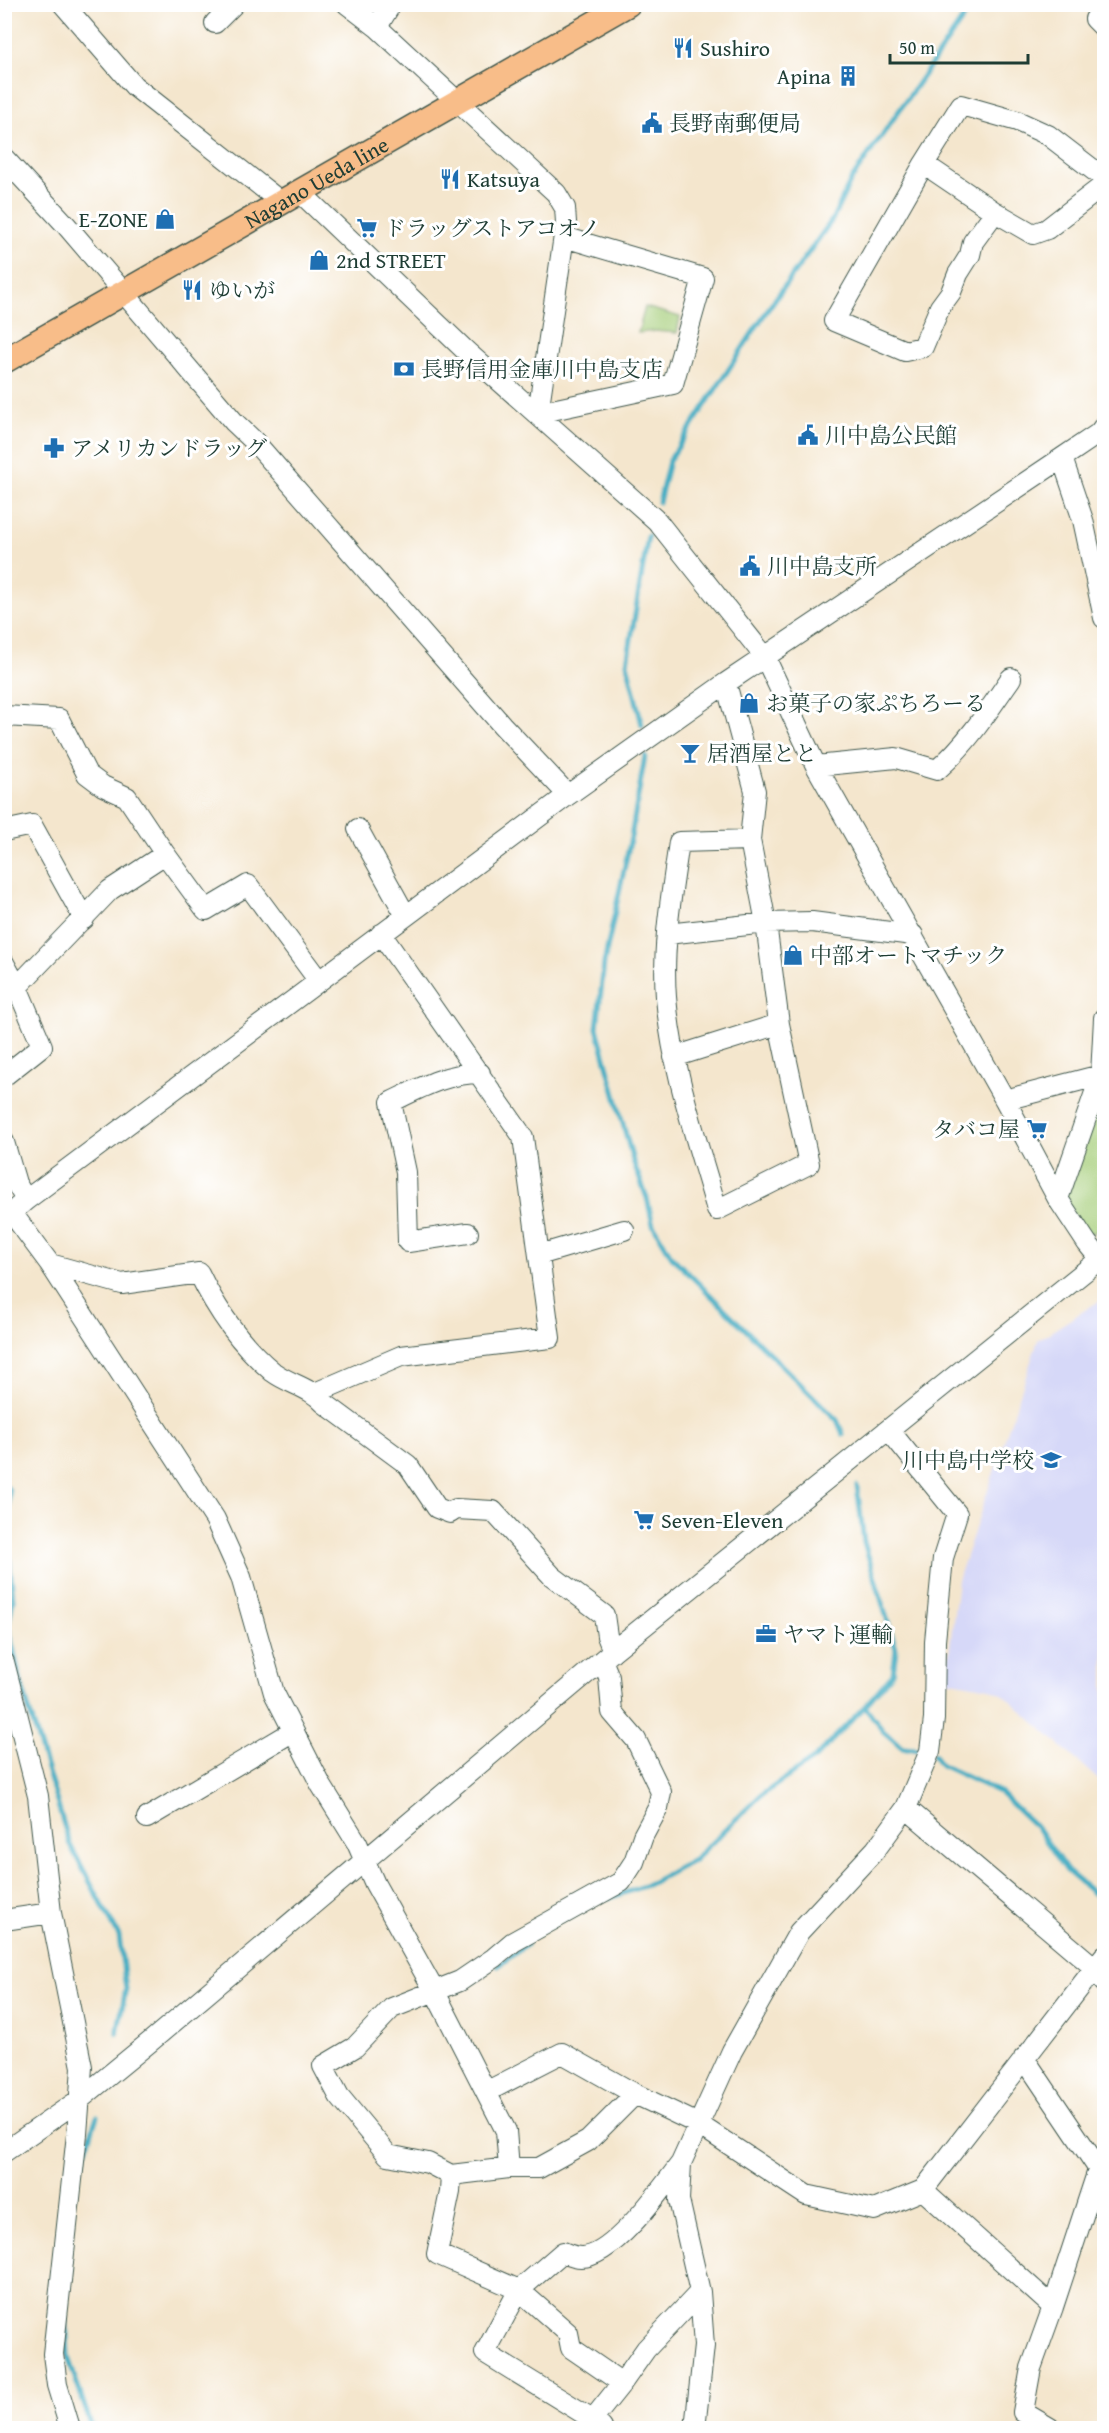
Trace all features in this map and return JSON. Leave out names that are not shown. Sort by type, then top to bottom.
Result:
[{"type":"main road","name":"Nagano Ueda line","points":[[4,361],[459,103],[628,4]]},
{"type":"street","points":[[4,2152],[79,2100],[608,1655],[1103,1260],[1058,1199],[913,935],[816,766],[765,657],[657,521],[538,413],[290,197],[134,86],[63,4]]},
{"type":"street","points":[[215,23],[234,4]]},
{"type":"street","points":[[347,4],[377,27],[556,193],[565,208],[564,237],[538,413]]},
{"type":"street","points":[[377,27],[391,4]]},
{"type":"street","points":[[1104,10],[1095,19],[1104,28]]},
{"type":"street","points":[[995,212],[974,242],[970,255],[940,308],[923,347],[905,351],[834,321],[924,164],[961,105],[1017,121],[1048,135],[1104,178]]},
{"type":"street","points":[[4,159],[125,293],[234,422],[254,441],[524,750],[568,795]]},
{"type":"street","points":[[924,164],[995,212],[1033,234],[1047,229],[1104,185]]},
{"type":"street","points":[[538,413],[673,384],[703,278],[564,237]]},
{"type":"street","points":[[509,2168],[506,2131],[435,1992],[375,1884],[365,1858],[321,1785],[274,1693],[241,1577],[215,1519],[50,1264],[8,1216],[26,1200],[568,795],[726,683],[1062,459],[1099,433],[1104,426]]},
{"type":"street","points":[[1062,459],[1083,520],[1104,618]]},
{"type":"street","points":[[816,766],[896,758],[937,770],[950,759],[983,718],[1011,678]]},
{"type":"street","points":[[726,683],[755,790],[750,840],[766,923],[779,1024],[809,1164],[717,1210],[674,1057],[666,995],[667,934],[679,842],[750,840]]},
{"type":"street","points":[[4,716],[59,719],[87,774],[103,786],[127,796],[165,854],[206,910],[248,885],[319,981]]},
{"type":"street","points":[[4,831],[32,825],[84,919]]},
{"type":"street","points":[[358,829],[406,916]]},
{"type":"street","points":[[17,987],[110,890],[165,854]]},
{"type":"street","points":[[667,934],[766,923],[812,922],[913,935]]},
{"type":"street","points":[[315,1394],[401,1356],[550,1338],[523,1137],[381,934]]},
{"type":"street","points":[[4,963],[17,987],[42,1046],[4,1076]]},
{"type":"street","points":[[1058,1199],[1101,1075],[1104,1018]]},
{"type":"street","points":[[674,1057],[779,1024]]},
{"type":"street","points":[[468,1233],[408,1242],[406,1172],[391,1102],[436,1080],[480,1073]]},
{"type":"street","points":[[1005,1101],[1101,1075]]},
{"type":"street","points":[[4,1142],[16,1183],[26,1200]]},
{"type":"street","points":[[539,1255],[624,1230]]},
{"type":"street","points":[[50,1264],[122,1284],[199,1273],[228,1326],[274,1373],[315,1394],[408,1466],[437,1508],[450,1513],[456,1509],[494,1511],[552,1576],[604,1615],[612,1712],[636,1740],[661,1792],[657,1808],[643,1836],[634,1862],[621,1882],[513,1942],[460,1981],[393,2008],[355,2047],[323,2066],[339,2096],[388,2155],[428,2163],[451,2175],[509,2168],[539,2168],[588,2141],[635,2094]]},
{"type":"street","points":[[700,2292],[646,2349],[594,2426],[485,2353],[519,2290],[563,2253],[582,2258],[606,2247],[642,2214],[681,2163],[732,2051],[799,1932],[876,1849],[906,1808],[930,1751],[934,1719],[935,1641],[942,1558],[957,1514],[889,1430]]},
{"type":"street","points":[[4,1662],[38,1796],[51,1913],[82,2067],[53,2354],[57,2385],[70,2428]]},
{"type":"street","points":[[147,1818],[292,1732]]},
{"type":"street","points":[[486,2092],[562,2053],[635,2094],[698,2124],[806,2195],[874,2210],[923,2190],[1024,2058],[1101,1968],[906,1808]]},
{"type":"street","points":[[4,1920],[51,1913]]},
{"type":"street","points":[[1024,2058],[1102,2172],[1031,2368],[1023,2412],[1050,2428]]},
{"type":"street","points":[[681,2163],[679,2200],[700,2292],[704,2346],[695,2428]]},
{"type":"street","points":[[451,2175],[450,2192],[437,2254],[519,2290],[568,2333],[571,2348],[622,2383]]},
{"type":"street","points":[[923,2190],[1053,2307]]},
{"type":"shaded area","name":"川中島中学校","points":[[1104,1298],[1104,1785],[1004,1695],[989,1688],[946,1680],[958,1580],[1038,1340]]},
{"type":"green space","points":[[645,307],[680,317],[677,333],[655,331],[638,333]]},
{"type":"green space","points":[[1104,1089],[1104,1228],[1088,1235],[1058,1199]]},
{"type":"waterway","points":[[659,502],[669,461],[766,312],[832,220],[851,180],[973,4]]},
{"type":"waterway","points":[[642,725],[627,663],[648,536]]},
{"type":"waterway","points":[[645,756],[631,837],[604,963],[597,1028],[633,1161],[647,1198],[653,1225],[672,1257],[837,1420],[843,1434]]},
{"type":"waterway","points":[[4,1484],[9,1490],[8,1541],[13,1600],[8,1626],[21,1683],[70,1845],[119,1936],[126,1989],[117,2033]]},
{"type":"waterway","points":[[857,1486],[864,1542],[896,1649],[893,1673],[865,1706],[883,1731],[903,1748],[927,1750]]},
{"type":"waterway","points":[[610,1898],[647,1885],[694,1860],[760,1796],[815,1758],[865,1706]]},
{"type":"waterway","points":[[934,1755],[941,1765],[999,1792],[1038,1829],[1067,1871],[1104,1902]]},
{"type":"waterway","points":[[498,1966],[526,1945]]},
{"type":"waterway","points":[[83,2159],[97,2116]]},
{"type":"waterway","points":[[66,2320],[68,2357],[92,2428]]},
{"type":"place","name":"Sushiro","points":[[683,48]]},
{"type":"place","name":"Apina","points":[[848,76]]},
{"type":"place","name":"長野南郵便局","points":[[652,123]]},
{"type":"place","name":"Katsuya","points":[[450,179]]},
{"type":"place","name":"E-ZONE","points":[[165,219]]},
{"type":"place","name":"ドラッグストアコオノ","points":[[367,228]]},
{"type":"place","name":"2nd STREET","points":[[319,260]]},
{"type":"place","name":"ゆいが","points":[[192,290]]},
{"type":"place","name":"長野信用金庫川中島支店","points":[[404,369]]},
{"type":"place","name":"川中島公民館","points":[[808,435]]},
{"type":"place","name":"アメリカンドラッグ","points":[[54,448]]},
{"type":"place","name":"川中島支所","points":[[750,566]]},
{"type":"place","name":"お菓子の家ぷちろーる","points":[[749,703]]},
{"type":"place","name":"居酒屋とと","points":[[690,753]]},
{"type":"place","name":"中部オートマチック","points":[[793,955]]},
{"type":"place","name":"タバコ屋","points":[[1037,1129]]},
{"type":"place","name":"川中島中学校","points":[[1051,1460]]},
{"type":"place","name":"Seven-Eleven","points":[[644,1520]]},
{"type":"place","name":"ヤマト運輸","points":[[766,1634]]}]
